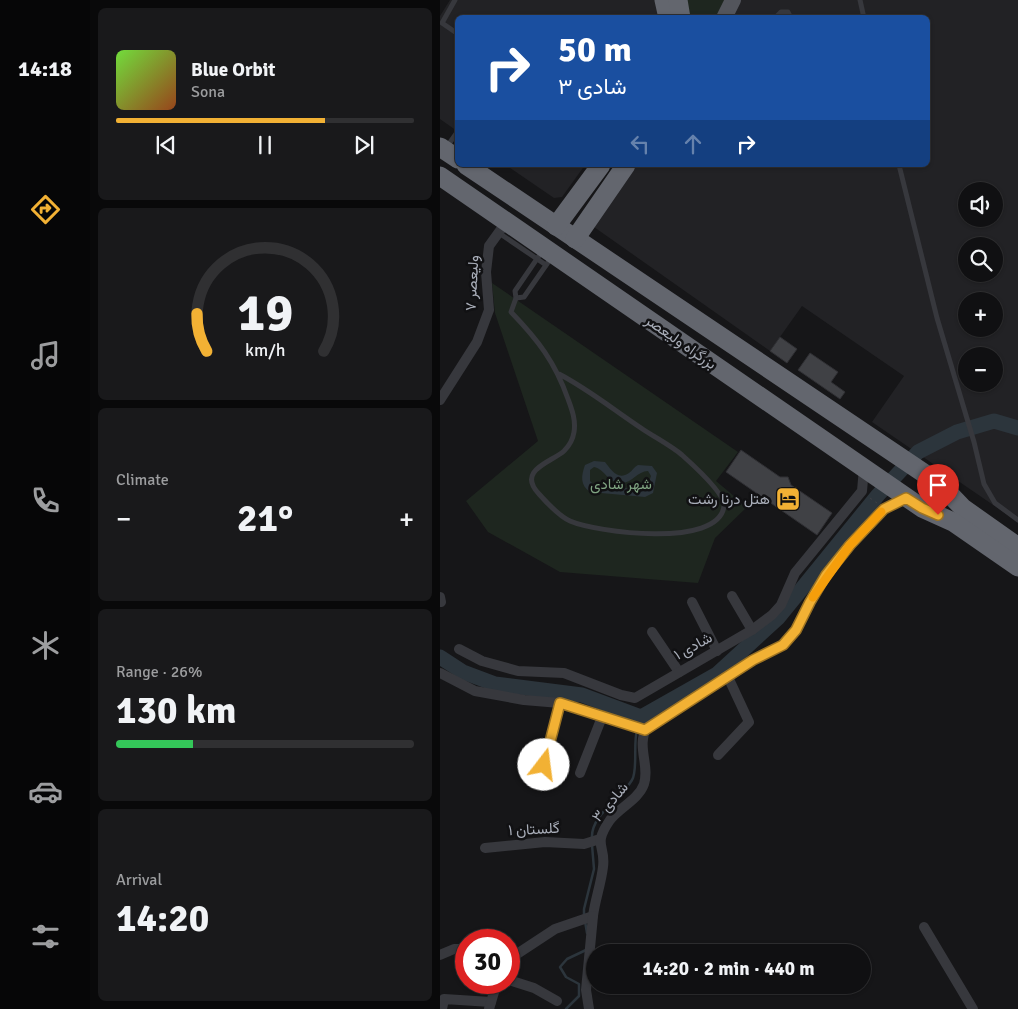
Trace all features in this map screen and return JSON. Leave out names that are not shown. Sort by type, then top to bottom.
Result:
[{"type":"highway","points":[[664,0],[667,15]]},
{"type":"highway","points":[[678,0],[681,15]]},
{"type":"highway","name":"بزرگراه ولیعصر","points":[[469,167],[940,484],[963,508],[1018,547]]},
{"type":"highway","points":[[556,226],[600,167]]},
{"type":"highway","points":[[575,239],[625,167]]},
{"type":"highway","name":"بزرگراه ولیعصر","points":[[440,176],[503,227],[545,256],[823,440],[922,508],[953,522],[1018,567]]},
{"type":"highway","points":[[823,440],[838,416]]},
{"type":"main road","points":[[728,15],[733,0]]},
{"type":"street","name":"ولیعصر ۷","points":[[441,397],[455,379],[477,342],[489,310],[486,272],[489,246],[503,227]]},
{"type":"street","points":[[862,491],[867,470]]},
{"type":"street","name":"شادی ۱","points":[[459,649],[482,661],[518,671],[564,673],[620,695],[635,698],[752,630],[772,615],[780,605],[795,573],[862,491]]},
{"type":"street","points":[[440,673],[475,691],[524,700],[560,703],[584,709],[602,718],[645,730],[728,677],[783,645],[796,630],[826,575],[850,545],[884,509],[905,496]]},
{"type":"street","points":[[732,596],[752,630]]},
{"type":"street","points":[[692,602],[716,651]]},
{"type":"street","points":[[652,632],[679,672]]},
{"type":"street","points":[[718,755],[749,722],[728,677]]},
{"type":"street","points":[[544,765],[560,703]]},
{"type":"street","points":[[580,772],[602,718]]},
{"type":"street","name":"شادی ۳","points":[[589,1009],[586,990],[590,918],[604,866],[600,839],[611,820],[644,785],[646,772],[642,740],[645,730]]},
{"type":"street","name":"گلستان ۱","points":[[485,848],[545,842],[584,844],[600,839]]},
{"type":"street","points":[[520,952],[555,929],[590,918]]},
{"type":"street","points":[[924,927],[973,1009]]},
{"type":"street","points":[[440,955],[455,949]]},
{"type":"street","points":[[520,984],[534,988],[557,1001]]},
{"type":"street","points":[[442,1009],[444,999],[490,1005]]},
{"type":"lane","points":[[455,0],[441,24],[455,32]]},
{"type":"lane","points":[[860,0],[863,15]]},
{"type":"lane","points":[[778,15],[781,12],[788,12],[790,15]]},
{"type":"lane","points":[[447,152],[455,137]]},
{"type":"lane","points":[[899,167],[937,318],[988,494],[1018,520]]},
{"type":"lane","points":[[545,256],[515,291],[516,298],[511,312],[550,356],[559,374],[574,418],[574,436],[564,451],[538,467],[533,480],[538,494],[565,518],[585,525],[662,536],[693,530],[719,517],[724,507],[720,494],[681,454],[559,374]]},
{"type":"lane","points":[[516,298],[524,297],[545,256]]},
{"type":"path","points":[[862,491],[884,509]]},
{"type":"shaded area","points":[[450,0],[1018,0],[1018,522],[872,422],[904,376],[802,306],[770,351],[594,227],[631,167],[930,167],[930,15],[455,15],[455,130],[440,119],[440,16]]},
{"type":"shaded area","points":[[509,167],[584,167],[562,197],[554,198]]},
{"type":"shaded area","points":[[594,461],[605,462],[612,471],[621,476],[629,473],[638,465],[652,466],[657,473],[653,493],[645,497],[590,492],[584,486],[582,480],[585,465]],"holes":[[[594,467],[598,468],[612,480],[620,483],[628,482],[641,473],[648,471],[651,476],[647,488],[644,490],[594,485],[590,481],[590,470]]]},
{"type":"green space","points":[[685,0],[725,0],[718,15],[689,15]]},
{"type":"green space","name":"شهر شادی","points":[[492,283],[738,452],[716,481],[747,507],[715,538],[698,583],[560,572],[488,532],[466,501],[538,441],[495,313]]},
{"type":"building","points":[[780,337],[797,349],[787,363],[770,351]]},
{"type":"building","points":[[810,353],[838,372],[831,382],[845,392],[840,399],[798,370]]},
{"type":"building","name":"هتل درنا رشت","points":[[741,450],[780,477],[788,477],[791,485],[832,513],[817,535],[726,472]]},
{"type":"waterway","points":[[440,657],[463,672],[495,684],[582,695],[641,717],[717,674],[778,618],[878,495],[918,452],[957,432],[994,421],[1018,428]]},
{"type":"waterway","points":[[639,725],[641,717]]},
{"type":"waterway","points":[[592,839],[596,822],[627,787],[634,776],[637,730]]},
{"type":"waterway","points":[[584,915],[594,869],[592,845]]},
{"type":"waterway","points":[[585,921],[587,933]]},
{"type":"waterway","points":[[566,1009],[579,996],[579,984],[566,977],[560,967],[567,959],[586,950]]},
{"type":"slow traffic","points":[[813,597],[826,575],[844,555],[850,545],[881,512]]},
{"type":"place","name":"هتل درنا رشت","points":[[788,499]]},
{"type":"route","points":[[544,765],[560,703],[584,709],[619,724],[645,730],[719,684],[753,660],[783,645],[796,630],[826,575],[844,555],[850,545],[884,509],[906,498],[938,515]]}]
